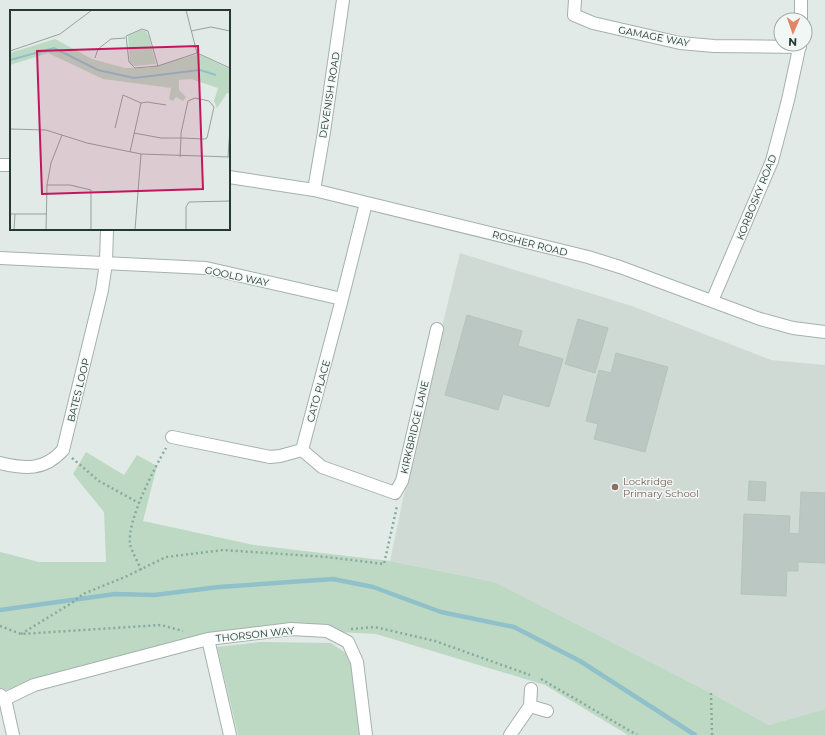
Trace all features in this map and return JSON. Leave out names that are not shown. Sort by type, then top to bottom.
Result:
[{"type":"street","name":"DEVENISH ROAD","points":[[314,190],[343,0]]},
{"type":"street","name":"GAMAGE WAY","points":[[575,0],[574,15],[594,23],[680,43],[714,46],[773,46]]},
{"type":"street","points":[[801,0],[801,12]]},
{"type":"street","name":"KORBOSKY ROAD","points":[[712,301],[772,161],[799,52]]},
{"type":"street","name":"ROSHER ROAD","points":[[230,177],[314,190],[588,257],[620,267],[760,319],[793,328],[825,332]]},
{"type":"street","name":"CATO PLACE","points":[[302,450],[366,203]]},
{"type":"street","name":"BATES LOOP","points":[[63,450],[98,310],[106,263],[107,230]]},
{"type":"street","points":[[0,258],[106,263]]},
{"type":"street","name":"GOOLD WAY","points":[[106,263],[206,268],[342,299]]},
{"type":"street","name":"KIRKBRIDGE LANE","points":[[395,493],[402,481],[437,329]]},
{"type":"street","points":[[172,437],[270,457],[302,450],[322,467],[395,493]]},
{"type":"street","points":[[0,463],[25,468],[46,464],[56,458],[63,450]]},
{"type":"street","name":"THORSON WAY","points":[[2,697],[34,685],[208,639],[291,629],[327,630],[348,642],[357,662],[366,735]]},
{"type":"street","name":"THORSON WAY","points":[[208,639],[230,735]]},
{"type":"street","points":[[510,735],[530,706],[531,689]]},
{"type":"street","points":[[2,697],[13,735]]},
{"type":"street","points":[[530,706],[547,711]]},
{"type":"path","points":[[141,570],[130,544],[131,530],[139,503],[172,437]]},
{"type":"path","points":[[63,450],[99,480],[139,503]]},
{"type":"path","points":[[21,634],[75,601],[83,594],[141,570],[166,557],[223,550],[327,557],[384,564],[397,503],[395,493]]},
{"type":"path","points":[[0,626],[21,634],[161,625],[208,639]]},
{"type":"path","points":[[327,630],[375,627],[435,641],[531,675]]},
{"type":"path","points":[[538,678],[637,735]]},
{"type":"path","points":[[711,693],[712,735]]},
{"type":"shaded area","name":"Lockridge Primary School","points":[[460,253],[632,306],[771,360],[825,365],[825,709],[769,725],[711,693],[495,582],[390,561],[421,413]]},
{"type":"green space","points":[[86,452],[124,475],[137,455],[157,466],[143,521],[254,545],[390,561],[495,582],[711,693],[769,725],[825,709],[825,735],[628,735],[545,685],[376,634],[261,628],[205,634],[3,691],[0,689],[0,552],[39,562],[106,562],[104,512],[73,474]]},
{"type":"green space","points":[[261,642],[331,643],[350,656],[363,735],[238,735],[217,647]]},
{"type":"building","points":[[467,315],[522,331],[518,346],[563,359],[549,407],[503,394],[498,410],[445,395]]},
{"type":"building","points":[[578,319],[608,328],[595,373],[565,364]]},
{"type":"building","points":[[616,353],[668,367],[645,452],[594,439],[598,424],[586,421],[599,370],[611,373]]},
{"type":"building","points":[[749,481],[766,482],[765,501],[748,500]]},
{"type":"building","points":[[801,492],[825,493],[825,563],[798,562],[798,571],[787,571],[786,596],[741,594],[744,514],[790,516],[789,533],[799,534]]},
{"type":"waterway","points":[[0,610],[115,594],[154,595],[219,587],[333,579],[373,587],[441,612],[514,627],[580,661],[695,735]]},
{"type":"place","name":"Lockridge Primary School","points":[[615,487]]}]
